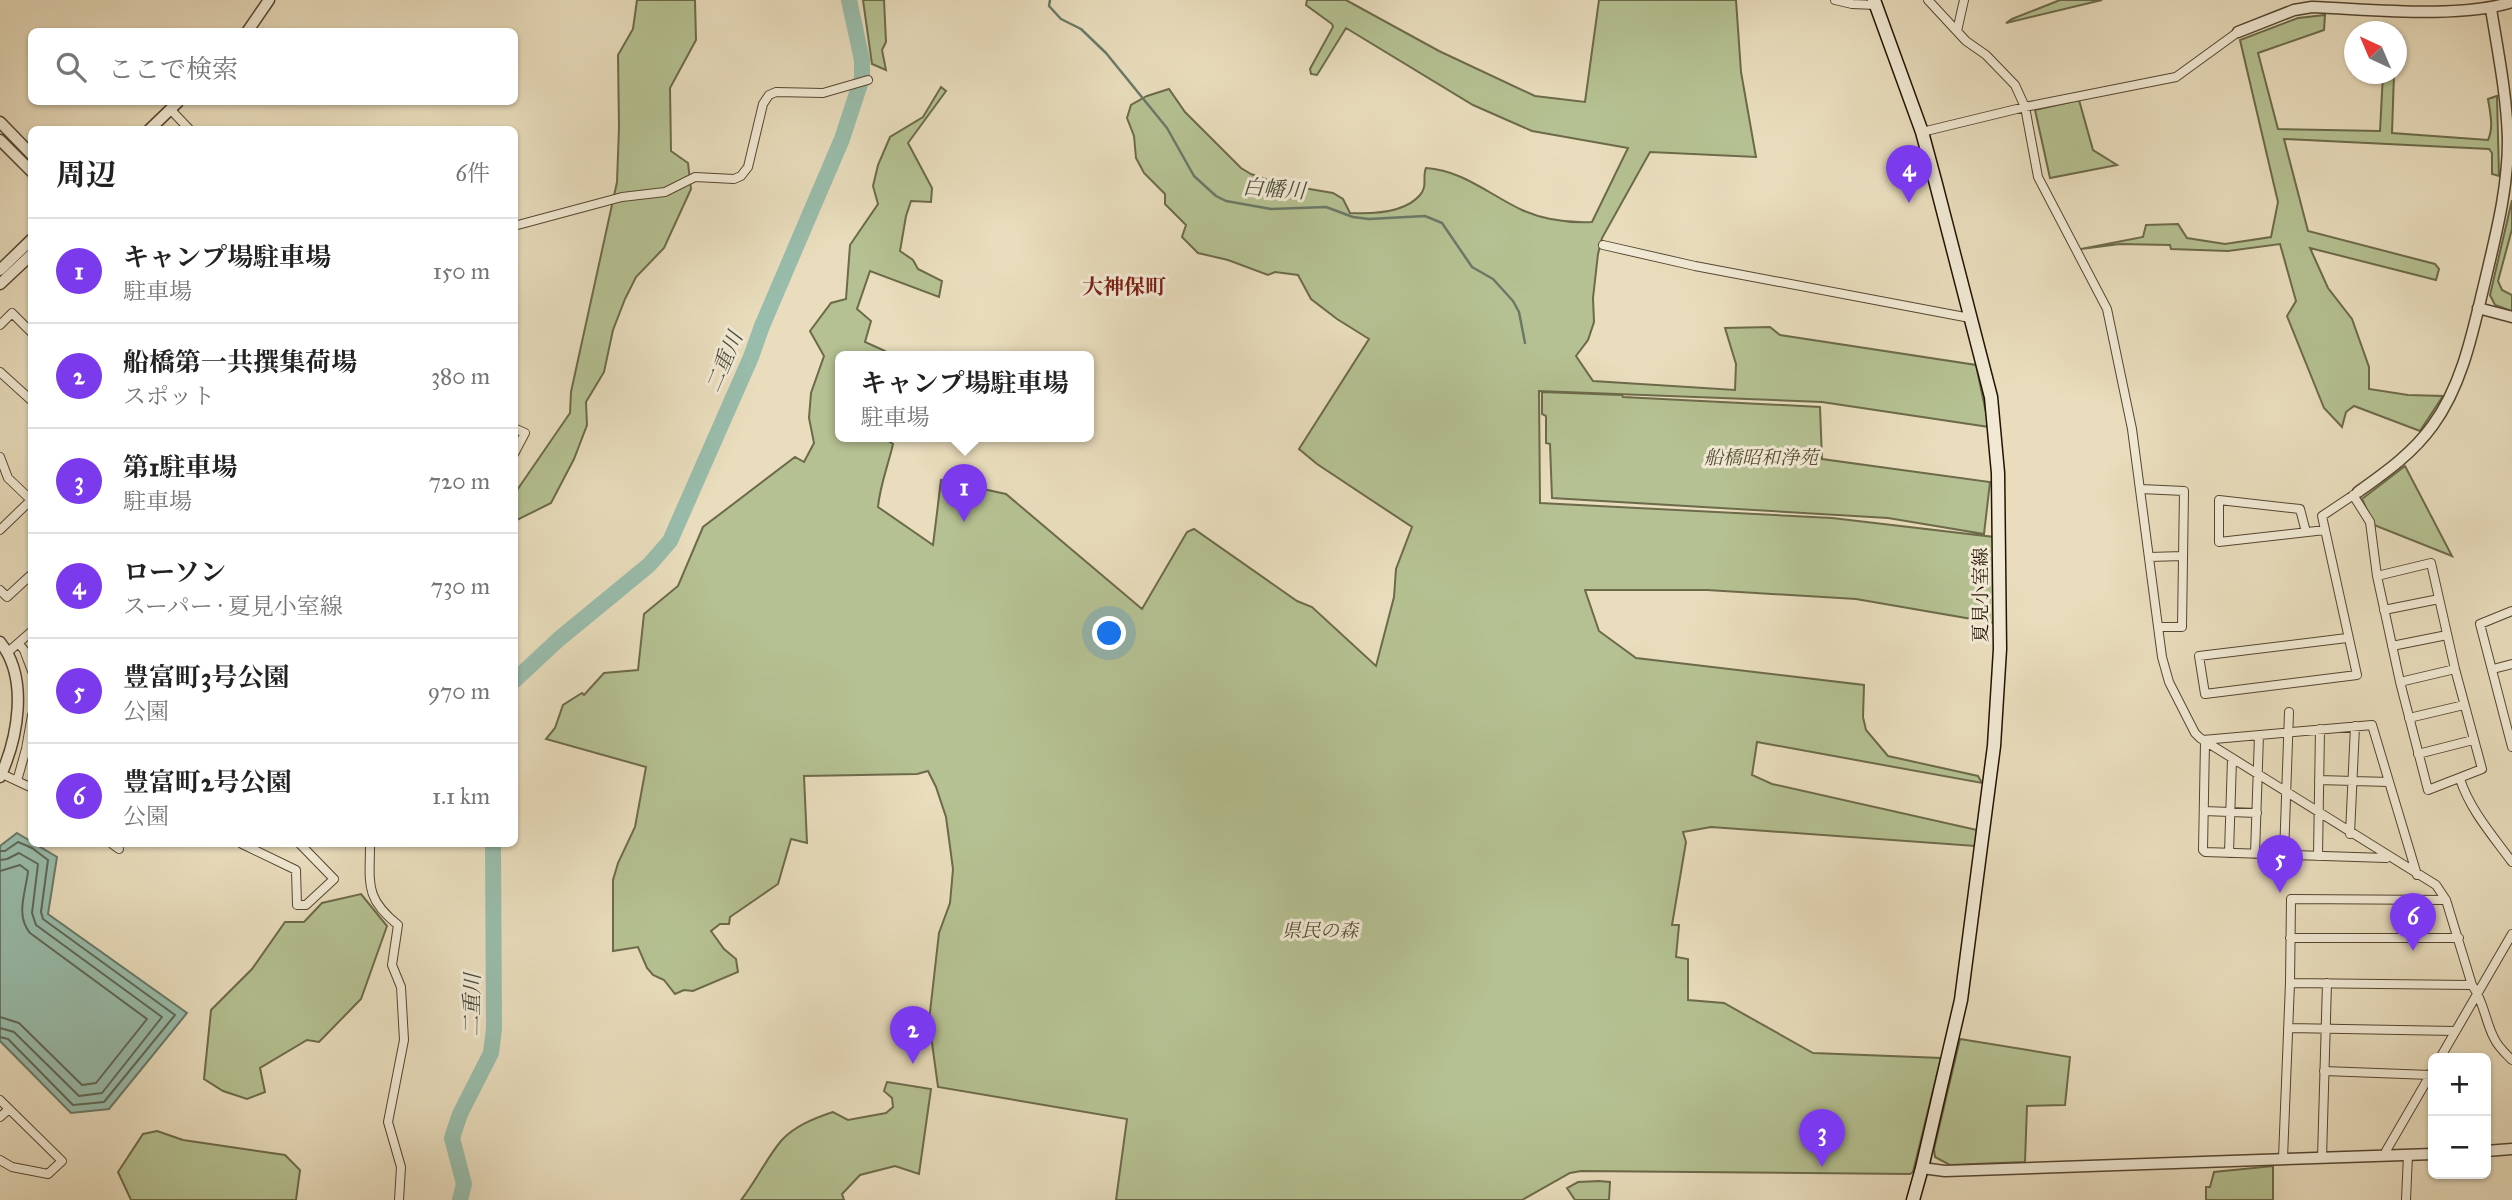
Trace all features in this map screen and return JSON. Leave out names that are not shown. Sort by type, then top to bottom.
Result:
[{"type":"main road","name":"夏見小室線","points":[[1875,2],[1922,132],[1991,397],[1998,461],[1998,699],[1981,847],[1961,1000],[1913,1200]]},
{"type":"street","points":[[250,28],[269,0]]},
{"type":"street","points":[[1835,0],[1852,4],[1875,2]]},
{"type":"street","points":[[1928,0],[1957,31],[2010,79],[2025,107],[2038,177],[2107,309],[2132,429],[2162,657],[2169,682],[2195,733],[2350,834],[2436,886],[2446,900],[2494,1040],[2512,1060]]},
{"type":"street","points":[[1957,31],[1964,0]]},
{"type":"street","points":[[1922,132],[2025,107],[2176,77],[2238,32],[2313,4],[2437,11],[2491,9],[2512,2]]},
{"type":"street","points":[[2347,638],[2199,656],[2205,694],[2357,675],[2322,516],[2403,459],[2434,425],[2460,375],[2479,308],[2502,207],[2507,164],[2507,115],[2491,9]]},
{"type":"street","points":[[518,225],[622,197],[665,192],[695,177],[734,179],[741,176],[748,167],[763,104],[769,95],[776,92],[823,93],[868,80]]},
{"type":"street","points":[[153,126],[174,105],[187,126]]},
{"type":"street","points":[[0,122],[28,151]]},
{"type":"street","points":[[0,140],[28,168]]},
{"type":"street","points":[[0,270],[28,243]]},
{"type":"street","points":[[1603,245],[1695,266],[1970,318]]},
{"type":"street","points":[[0,284],[28,259]]},
{"type":"street","points":[[2479,308],[2512,317]]},
{"type":"street","points":[[0,325],[12,313],[28,329]]},
{"type":"street","points":[[0,372],[28,397]]},
{"type":"street","points":[[518,430],[525,433],[518,446]]},
{"type":"street","points":[[1,463],[8,478],[28,497]]},
{"type":"street","points":[[2141,489],[2184,491],[2182,627],[2158,628]]},
{"type":"street","points":[[2355,493],[2370,522],[2371,542],[2377,576],[2384,610],[2428,790],[2482,769],[2431,564],[2377,576]]},
{"type":"street","points":[[2306,533],[2300,509],[2219,500],[2219,542],[2306,533],[2325,530]]},
{"type":"street","points":[[0,530],[28,503]]},
{"type":"street","points":[[2149,558],[2183,556]]},
{"type":"street","points":[[0,590],[7,597],[28,578]]},
{"type":"street","points":[[2384,610],[2439,599]]},
{"type":"street","points":[[2512,611],[2480,624],[2512,747]]},
{"type":"street","points":[[8,652],[28,635]]},
{"type":"street","points":[[2392,646],[2447,635]]},
{"type":"street","points":[[0,642],[8,652],[15,669],[17,706],[15,731],[1,775],[28,786]]},
{"type":"street","points":[[19,644],[28,660]]},
{"type":"street","points":[[2493,669],[2512,664]]},
{"type":"street","points":[[2400,682],[2455,669]]},
{"type":"street","points":[[2409,718],[2464,705]]},
{"type":"street","points":[[2284,855],[2289,712]]},
{"type":"street","points":[[2204,741],[2372,725],[2417,875]]},
{"type":"street","points":[[2350,834],[2355,726]]},
{"type":"street","points":[[2318,856],[2320,729]]},
{"type":"street","points":[[2255,854],[2259,735]]},
{"type":"street","points":[[2418,754],[2473,740]]},
{"type":"street","points":[[2204,741],[2203,850],[2389,858]]},
{"type":"street","points":[[17,781],[28,748]]},
{"type":"street","points":[[2229,853],[2232,758]]},
{"type":"street","points":[[2460,779],[2465,795],[2476,813],[2512,862]]},
{"type":"street","points":[[2319,780],[2389,782]]},
{"type":"street","points":[[2204,811],[2257,813]]},
{"type":"street","points":[[249,847],[296,870],[297,905],[306,905],[334,879],[306,847]]},
{"type":"street","points":[[370,847],[370,890],[374,902],[398,925],[392,965],[401,987],[404,1040],[388,1122],[401,1167],[399,1200]]},
{"type":"street","points":[[2283,1158],[2291,899],[2446,900]]},
{"type":"street","points":[[2443,1053],[2475,989],[2512,934]]},
{"type":"street","points":[[2290,938],[2459,938]]},
{"type":"street","points":[[2290,983],[2475,989]]},
{"type":"street","points":[[2322,1158],[2328,983]]},
{"type":"street","points":[[2288,1028],[2455,1031]]},
{"type":"street","points":[[2324,1071],[2428,1072]]},
{"type":"street","points":[[2386,1156],[2428,1079]]},
{"type":"street","points":[[0,1100],[62,1161],[48,1174],[12,1167],[0,1160]]},
{"type":"street","points":[[0,1117],[9,1109]]},
{"type":"street","points":[[2491,1151],[2512,1149]]},
{"type":"street","points":[[1922,1168],[1945,1171],[2428,1154]]},
{"type":"street","points":[[2406,1200],[2408,1155]]},
{"type":"green space","points":[[637,0],[695,0],[696,40],[670,88],[671,151],[688,163],[691,189],[664,248],[636,277],[625,299],[613,330],[604,372],[586,402],[587,425],[574,459],[551,503],[518,520],[518,489],[570,413],[571,392],[617,182],[618,55],[633,29]]},
{"type":"green space","points":[[863,0],[884,0],[886,42],[882,50],[886,70],[872,64]]},
{"type":"green space","name":"県民の森","points":[[1307,0],[1346,0],[1439,51],[1535,96],[1585,102],[1599,0],[1736,0],[1741,72],[1756,157],[1650,152],[1602,238],[1593,298],[1594,322],[1588,340],[1576,356],[1593,381],[1735,390],[1736,364],[1725,328],[1770,327],[1780,335],[1976,365],[1989,427],[1822,402],[1539,391],[1540,503],[1832,518],[1994,537],[1995,623],[1856,599],[1707,590],[1585,590],[1599,631],[1636,658],[1864,685],[1863,717],[1866,730],[1888,756],[1978,776],[1982,783],[1757,742],[1752,775],[1772,784],[1977,830],[1975,846],[1711,827],[1683,832],[1686,842],[1672,925],[1679,925],[1676,957],[1688,959],[1688,1000],[1724,1003],[1813,1053],[1941,1058],[1913,1172],[1910,1174],[1581,1171],[1570,1173],[1522,1200],[1116,1200],[1127,1119],[938,1087],[929,1021],[939,933],[950,903],[953,869],[946,817],[928,771],[917,774],[804,776],[807,843],[791,839],[778,884],[730,917],[729,924],[720,924],[711,931],[724,949],[736,959],[738,972],[693,991],[684,990],[675,994],[664,980],[653,975],[647,968],[638,947],[613,951],[613,880],[635,827],[646,767],[546,739],[555,728],[563,705],[582,693],[584,695],[604,673],[638,670],[644,614],[678,586],[703,527],[795,457],[804,462],[814,443],[809,418],[811,393],[824,356],[810,331],[831,303],[846,299],[850,245],[878,204],[873,186],[878,165],[890,137],[923,117],[941,87],[946,91],[908,143],[932,188],[931,202],[911,201],[900,251],[913,260],[918,269],[942,281],[939,297],[870,271],[857,309],[871,321],[865,342],[885,351],[835,351],[835,442],[893,444],[878,507],[933,545],[941,480],[1006,494],[1142,609],[1187,532],[1194,529],[1297,601],[1312,607],[1376,666],[1394,597],[1396,569],[1412,527],[1317,464],[1299,449],[1369,339],[1311,299],[1298,275],[1275,272],[1268,275],[1228,260],[1198,253],[1182,237],[1186,225],[1165,204],[1165,194],[1144,173],[1136,158],[1134,136],[1127,118],[1131,105],[1169,89],[1185,112],[1241,168],[1280,184],[1333,193],[1343,199],[1350,213],[1387,211],[1406,206],[1420,195],[1424,188],[1426,168],[1464,178],[1522,210],[1539,216],[1592,222],[1628,148],[1532,131],[1473,105],[1346,28],[1317,75],[1311,74],[1310,69],[1333,27],[1306,5]]},
{"type":"green space","points":[[2060,0],[2102,0],[2006,23],[2012,19]]},
{"type":"green space","points":[[2325,15],[2324,30],[2258,53],[2278,129],[2380,131],[2382,84],[2394,84],[2392,133],[2488,140],[2491,125],[2488,99],[2497,96],[2499,176],[2492,174],[2492,153],[2489,149],[2284,139],[2308,231],[2435,264],[2439,269],[2436,280],[2310,248],[2328,288],[2352,319],[2369,367],[2369,389],[2408,395],[2443,396],[2420,431],[2354,406],[2346,412],[2342,427],[2324,408],[2287,316],[2296,301],[2280,244],[2228,251],[2171,249],[2170,245],[2120,244],[2081,249],[2143,237],[2146,225],[2178,224],[2187,238],[2225,244],[2271,237],[2278,202],[2240,40],[2298,18]]},
{"type":"green space","points":[[2079,100],[2093,150],[2117,165],[2050,178],[2035,110]]},
{"type":"green space","points":[[2512,200],[2512,229],[2498,281],[2502,290],[2512,295],[2512,311],[2495,305],[2490,295]]},
{"type":"green space","name":"船橋昭和浄苑","points":[[1542,392],[1820,407],[1822,459],[1990,482],[1984,534],[1888,518],[1552,498],[1550,444],[1546,443],[1546,416],[1542,414]]},
{"type":"green space","points":[[2405,466],[2452,556],[2374,525],[2362,499]]},
{"type":"green space","points":[[361,894],[387,926],[361,999],[319,1042],[307,1040],[260,1068],[265,1092],[247,1099],[223,1091],[204,1079],[211,1010],[252,969],[285,922],[304,922],[322,903]]},
{"type":"green space","points":[[1960,1039],[2070,1057],[2065,1105],[2027,1106],[2025,1162],[1950,1165],[1935,1157],[1934,1149]]},
{"type":"green space","points":[[887,1082],[931,1089],[919,1174],[895,1166],[860,1175],[842,1194],[844,1200],[741,1200],[781,1141],[798,1127],[833,1112],[848,1120],[886,1113],[893,1107],[892,1098],[884,1091]]},
{"type":"green space","points":[[157,1131],[183,1140],[285,1155],[300,1170],[296,1200],[131,1200],[118,1172],[143,1134]]},
{"type":"green space","points":[[2273,1166],[2273,1200],[2206,1200],[2206,1187],[2210,1187],[2214,1172]]},
{"type":"green space","points":[[1578,1182],[1610,1182],[1609,1200],[1575,1200],[1567,1188]]},
{"type":"water","points":[[17,833],[28,840],[28,847],[40,847],[57,857],[48,914],[187,1013],[109,1109],[71,1113],[0,1041],[0,846]]},
{"type":"waterway","name":"二重川","points":[[518,677],[559,639],[649,565],[670,541],[842,139],[862,78],[862,60],[849,0]]},
{"type":"waterway","name":"白幡川","points":[[1050,0],[1049,6],[1061,19],[1081,29],[1106,53],[1167,128],[1194,176],[1216,196],[1226,201],[1271,209],[1326,207],[1353,217],[1369,219],[1425,216],[1442,223],[1472,267],[1493,279],[1513,301],[1519,312],[1525,343]]},
{"type":"waterway","name":"二重川","points":[[460,1200],[464,1184],[452,1138],[460,1114],[491,1053],[494,1029],[493,847]]},
{"type":"place","name":"ローソン","points":[[1909,203]]},
{"type":"place","name":"キャンプ場駐車場","points":[[964,522]]},
{"type":"place","name":"豊富町3号公園","points":[[2280,893]]},
{"type":"place","name":"豊富町2号公園","points":[[2413,951]]},
{"type":"place","name":"船橋第一共撰集荷場","points":[[913,1064]]},
{"type":"place","name":"第1駐車場","points":[[1822,1167]]},
{"type":"district","name":"大神保町","points":[[1124,287]]}]
